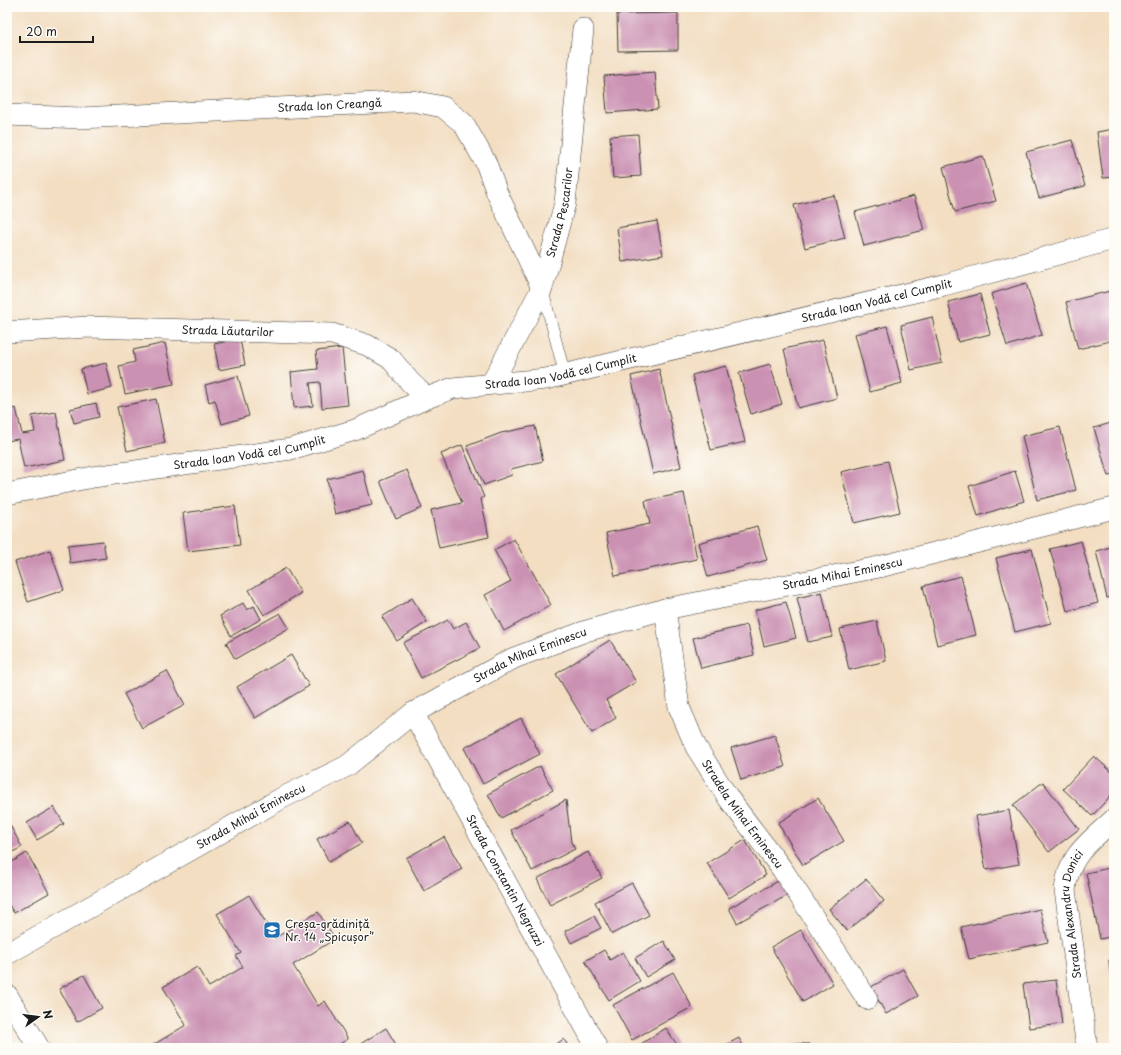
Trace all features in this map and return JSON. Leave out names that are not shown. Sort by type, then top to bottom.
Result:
[{"type":"street","name":"Strada Pescarilor","points":[[492,383],[542,288],[565,203],[583,29]]},
{"type":"street","name":"Strada Ion Creangă","points":[[7,115],[81,118],[413,101],[443,107],[464,124],[486,163],[497,193],[542,288]]},
{"type":"street","name":"Strada Ioan Vodă cel Cumplit","points":[[7,494],[93,477],[291,449],[355,430],[426,398],[453,388],[492,383],[546,379],[565,375],[944,285],[1114,239]]},
{"type":"street","name":"Strada Lăutarilor","points":[[7,332],[88,327],[332,334],[367,345],[391,359],[410,382],[426,398]]},
{"type":"street","name":"Strada Mihai Eminescu","points":[[7,954],[282,798],[347,766],[413,713],[514,658],[586,631],[665,609],[879,566],[1114,508]]},
{"type":"street","name":"Stradela Mihai Eminescu","points":[[665,609],[679,707],[696,747],[729,799],[782,869],[867,999]]},
{"type":"street","name":"Strada Constantin Negruzzi","points":[[413,713],[597,1048]]},
{"type":"street","name":"Strada Alexandru Donici","points":[[1086,1048],[1065,890],[1066,879],[1072,861],[1114,819]]},
{"type":"street","points":[[7,996],[39,1048]]},
{"type":"lane","points":[[542,288],[565,375]]},
{"type":"building","points":[[678,13],[678,50],[618,51],[617,14]]},
{"type":"building","points":[[655,72],[658,109],[607,113],[604,76]]},
{"type":"building","points":[[1114,129],[1114,177],[1103,178],[1097,132]]},
{"type":"building","points":[[638,134],[641,176],[613,178],[610,136]]},
{"type":"building","points":[[1072,140],[1085,186],[1039,198],[1026,152]]},
{"type":"building","points":[[983,156],[996,201],[955,212],[943,167]]},
{"type":"building","points":[[834,195],[845,238],[805,248],[794,205]]},
{"type":"building","points":[[914,196],[924,230],[864,246],[855,212]]},
{"type":"building","points":[[657,221],[663,255],[622,262],[617,228]]},
{"type":"building","points":[[1026,283],[1042,335],[1007,346],[991,294]]},
{"type":"building","points":[[1114,290],[1114,340],[1078,349],[1066,302]]},
{"type":"building","points":[[980,294],[990,334],[958,342],[948,302]]},
{"type":"building","points":[[932,317],[942,363],[911,370],[901,325]]},
{"type":"building","points":[[887,326],[902,383],[870,392],[855,334]]},
{"type":"building","points":[[240,339],[245,365],[219,370],[214,344]]},
{"type":"building","points":[[823,340],[837,398],[798,408],[784,349]]},
{"type":"building","points":[[165,343],[174,384],[125,394],[119,366],[135,362],[133,350]]},
{"type":"building","points":[[342,348],[348,405],[322,408],[320,382],[310,383],[313,406],[294,408],[291,372],[318,369],[316,351]]},
{"type":"building","points":[[106,363],[112,388],[87,394],[81,369]]},
{"type":"building","points":[[770,364],[782,404],[751,414],[739,373]]},
{"type":"building","points":[[726,366],[745,442],[711,450],[692,375]]},
{"type":"building","points":[[659,369],[681,467],[653,474],[631,376]]},
{"type":"building","points":[[238,376],[249,416],[222,424],[215,400],[209,402],[205,385]]},
{"type":"building","points":[[156,399],[165,443],[127,451],[117,407]]},
{"type":"building","points":[[96,403],[99,417],[74,423],[70,409]]},
{"type":"building","points":[[16,408],[22,434],[35,432],[32,416],[56,412],[65,460],[24,468],[18,439],[7,441],[7,410]]},
{"type":"building","points":[[1114,422],[1114,475],[1108,476],[1094,428]]},
{"type":"building","points":[[535,426],[543,461],[511,469],[512,475],[484,485],[467,446],[501,433]]},
{"type":"building","points":[[1060,427],[1076,490],[1037,500],[1022,436]]},
{"type":"building","points":[[462,445],[484,497],[481,499],[489,537],[439,548],[431,510],[462,503],[441,454]]},
{"type":"building","points":[[888,461],[900,512],[854,523],[841,472]]},
{"type":"building","points":[[363,470],[372,505],[335,514],[327,479]]},
{"type":"building","points":[[407,470],[422,508],[396,519],[380,481]]},
{"type":"building","points":[[1015,471],[1024,501],[978,516],[969,486]]},
{"type":"building","points":[[684,493],[697,559],[615,576],[606,533],[650,524],[645,501]]},
{"type":"building","points":[[235,506],[240,545],[188,551],[183,513]]},
{"type":"building","points":[[757,526],[767,560],[708,577],[698,543]]},
{"type":"building","points":[[514,539],[551,605],[504,631],[485,595],[511,581],[494,550]]},
{"type":"building","points":[[103,541],[106,558],[70,563],[68,545]]},
{"type":"building","points":[[1081,541],[1098,603],[1067,611],[1050,549]]},
{"type":"building","points":[[1114,546],[1114,596],[1107,598],[1096,551]]},
{"type":"building","points":[[1032,549],[1051,623],[1015,632],[996,558]]},
{"type":"building","points":[[50,550],[64,590],[28,602],[15,562]]},
{"type":"building","points":[[286,568],[301,593],[264,615],[249,590]]},
{"type":"building","points":[[961,576],[976,635],[937,645],[923,586]]},
{"type":"building","points":[[822,592],[832,637],[808,642],[797,598]]},
{"type":"building","points":[[412,598],[427,622],[397,641],[382,617]]},
{"type":"building","points":[[786,602],[796,638],[764,646],[755,610]]},
{"type":"building","points":[[243,603],[247,610],[254,606],[261,619],[231,636],[220,616]]},
{"type":"building","points":[[280,613],[289,628],[235,659],[226,643]]},
{"type":"building","points":[[448,620],[453,629],[466,622],[480,648],[421,678],[403,643]]},
{"type":"building","points":[[877,621],[886,661],[849,670],[840,629]]},
{"type":"building","points":[[747,625],[754,655],[701,668],[693,638]]},
{"type":"building","points":[[610,640],[636,682],[606,700],[616,718],[592,733],[556,674]]},
{"type":"building","points":[[291,655],[309,686],[255,718],[237,687]]},
{"type":"building","points":[[167,671],[185,705],[142,728],[124,694]]},
{"type":"building","points":[[521,718],[540,754],[483,784],[464,748]]},
{"type":"building","points":[[775,735],[785,767],[741,780],[731,748]]},
{"type":"building","points":[[1094,756],[1114,774],[1114,792],[1092,816],[1063,789]]},
{"type":"building","points":[[540,766],[553,790],[501,818],[488,794]]},
{"type":"building","points":[[1043,782],[1079,829],[1049,852],[1013,805]]},
{"type":"building","points":[[818,798],[844,841],[803,865],[778,823]]},
{"type":"building","points":[[566,800],[571,842],[575,849],[532,871],[511,830]]},
{"type":"building","points":[[54,807],[64,824],[37,840],[27,823]]},
{"type":"building","points":[[1009,810],[1019,864],[986,870],[976,816]]},
{"type":"building","points":[[7,820],[22,847],[7,855]]},
{"type":"building","points":[[350,821],[362,843],[329,862],[317,839]]},
{"type":"building","points":[[444,837],[462,869],[424,891],[406,858]]},
{"type":"building","points":[[745,840],[766,875],[729,898],[707,863]]},
{"type":"building","points":[[588,852],[602,878],[550,905],[537,879]]},
{"type":"building","points":[[27,853],[49,893],[14,913],[7,902],[7,865]]},
{"type":"building","points":[[1114,867],[1114,936],[1100,939],[1086,873]]},
{"type":"building","points":[[866,879],[884,901],[847,931],[829,909]]},
{"type":"building","points":[[780,880],[788,895],[737,923],[729,908]]},
{"type":"building","points":[[632,883],[649,915],[612,934],[595,902]]},
{"type":"building","points":[[249,895],[275,938],[318,912],[335,939],[293,965],[318,1006],[325,1001],[348,1039],[338,1045],[340,1048],[148,1048],[186,1025],[163,987],[197,967],[209,987],[243,967],[236,956],[241,953],[217,914]]},
{"type":"building","points":[[1040,909],[1048,942],[969,959],[961,927]]},
{"type":"building","points":[[594,916],[601,928],[571,943],[565,931]]},
{"type":"building","points":[[801,930],[833,984],[803,1002],[771,947]]},
{"type":"building","points":[[664,941],[675,960],[646,977],[635,958]]},
{"type":"building","points":[[604,950],[610,960],[623,952],[640,981],[609,1000],[585,961]]},
{"type":"building","points":[[1114,959],[1114,991],[1113,991],[1109,960]]},
{"type":"building","points":[[903,969],[918,996],[886,1014],[871,987]]},
{"type":"building","points":[[673,972],[692,1007],[632,1040],[613,1005]]},
{"type":"building","points":[[84,975],[102,1008],[77,1022],[59,989]]},
{"type":"building","points":[[1056,980],[1062,1024],[1029,1028],[1023,984]]},
{"type":"building","points":[[386,1028],[398,1048],[354,1048]]},
{"type":"building","points":[[666,1028],[679,1048],[636,1047]]},
{"type":"building","points":[[739,1038],[744,1048],[720,1048]]},
{"type":"building","points":[[564,1039],[569,1048],[550,1048]]},
{"type":"building","points":[[794,1044],[809,1044],[809,1048],[795,1048]]},
{"type":"place","name":"Creșa-grădiniță Nr. 14 „Spicușor”","points":[[272,930]]}]
